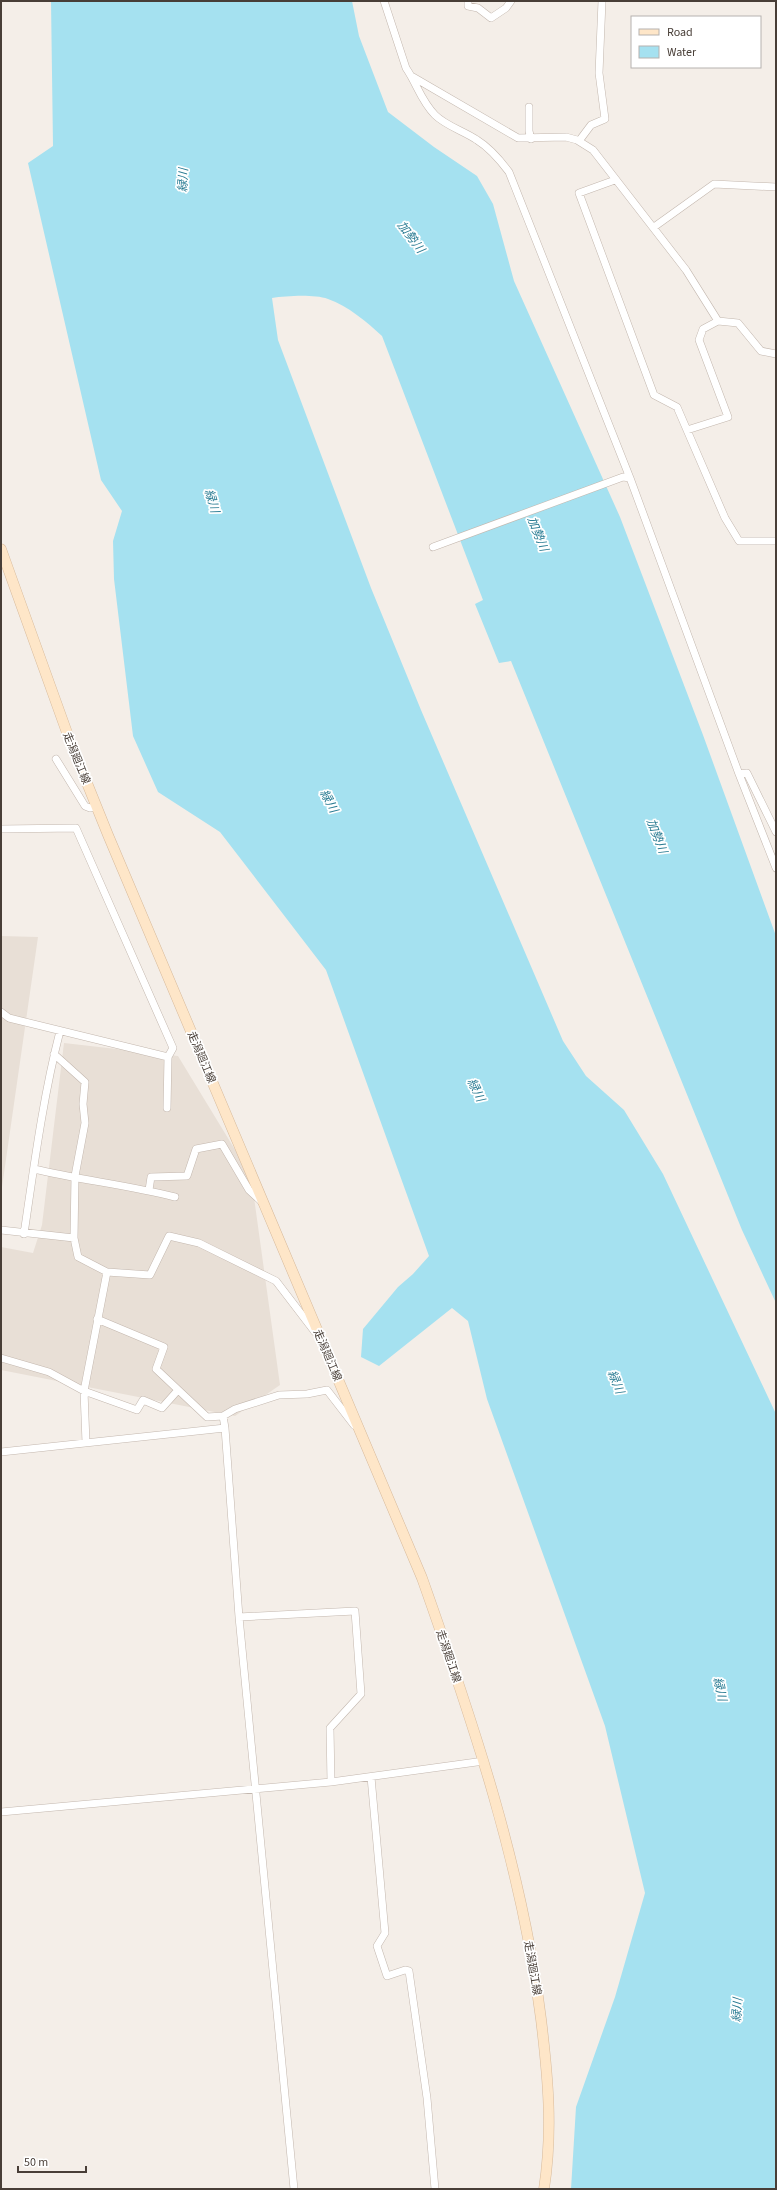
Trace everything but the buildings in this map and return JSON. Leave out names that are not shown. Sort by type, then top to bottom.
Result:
[{"type":"main road","name":"走潟廻江線","points":[[1,549],[67,734],[422,1578],[484,1761],[520,1899],[535,1976],[548,2077],[550,2128],[544,2189]]},
{"type":"street","points":[[384,1],[406,68],[412,77],[423,102],[436,116],[478,140],[497,156],[509,172],[776,868]]},
{"type":"street","points":[[468,1],[468,6],[478,8],[491,18],[506,8],[511,1]]},
{"type":"street","points":[[579,141],[591,125],[605,119],[598,73],[602,1]]},
{"type":"street","points":[[412,77],[518,138],[531,139],[566,137],[579,141],[593,150],[686,270],[718,321]]},
{"type":"street","points":[[529,107],[529,131],[531,139]]},
{"type":"street","points":[[615,180],[579,193],[654,395],[677,407],[725,518],[739,541],[776,541]]},
{"type":"street","points":[[654,228],[714,184],[776,187]]},
{"type":"street","points":[[687,430],[728,416],[699,340],[703,329],[718,321],[738,323],[761,351],[776,354]]},
{"type":"street","points":[[433,547],[626,477]]},
{"type":"street","points":[[56,759],[85,806],[90,808],[97,807]]},
{"type":"street","points":[[739,774],[747,773],[776,832]]},
{"type":"street","points":[[1,829],[76,828],[173,1048],[168,1057],[167,1108]]},
{"type":"street","points":[[1,1012],[9,1018],[168,1057]]},
{"type":"street","points":[[24,1234],[54,1054],[60,1031]]},
{"type":"street","points":[[54,1054],[85,1082],[83,1104],[85,1123],[75,1179],[74,1238],[78,1257],[107,1272],[150,1274],[169,1236],[199,1243],[276,1281],[322,1341]]},
{"type":"street","points":[[150,1190],[151,1177],[187,1176],[196,1149],[222,1144],[249,1190],[263,1203]]},
{"type":"street","points":[[34,1169],[75,1179],[150,1190],[175,1196]]},
{"type":"street","points":[[1,1230],[24,1234],[74,1238]]},
{"type":"street","points":[[86,1443],[84,1391],[107,1272]]},
{"type":"street","points":[[97,1319],[164,1347],[156,1369],[207,1417],[223,1416],[235,1409],[279,1395],[307,1394],[328,1390],[361,1434]]},
{"type":"street","points":[[1,1358],[49,1372],[84,1391],[137,1410],[143,1400],[162,1408],[178,1390]]},
{"type":"street","points":[[223,1416],[239,1617],[257,1787],[294,2189]]},
{"type":"street","points":[[1,1452],[225,1428]]},
{"type":"street","points":[[239,1617],[355,1611],[361,1694],[330,1728],[331,1782]]},
{"type":"street","points":[[1,1812],[257,1787],[331,1782],[484,1761]]},
{"type":"street","points":[[371,1777],[385,1934],[377,1946],[387,1976],[404,1970],[409,1971],[427,2098],[435,2189]]},
{"type":"shaded area","points":[[1,936],[38,937],[1,1194]]},
{"type":"shaded area","points":[[64,1043],[178,1056],[251,1176],[280,1385],[235,1416],[1,1370],[1,1247],[33,1253],[42,1225]]},
{"type":"water","points":[[51,1],[352,1],[359,36],[388,112],[434,147],[477,176],[493,204],[514,281],[620,517],[703,735],[776,936],[776,1303],[742,1230],[511,661],[499,663],[475,604],[483,600],[382,336],[350,310],[328,299],[308,296],[272,298],[278,340],[371,588],[421,710],[563,1041],[586,1076],[624,1110],[663,1174],[776,1414],[776,2189],[571,2189],[576,2107],[615,1997],[645,1893],[605,1726],[487,1399],[468,1321],[452,1308],[379,1366],[361,1357],[363,1329],[398,1287],[413,1274],[429,1256],[326,970],[220,832],[158,792],[133,736],[114,579],[113,541],[122,511],[101,480],[28,163],[53,146]]},
{"type":"water label","name":"緑川","points":[[183,180]]},
{"type":"water label","name":"加勢川","points":[[411,237]]},
{"type":"water label","name":"緑川","points":[[212,501]]},
{"type":"water label","name":"加勢川","points":[[538,534]]},
{"type":"water label","name":"緑川","points":[[329,801]]},
{"type":"water label","name":"加勢川","points":[[657,836]]},
{"type":"water label","name":"緑川","points":[[476,1090]]},
{"type":"water label","name":"緑川","points":[[616,1382]]},
{"type":"water label","name":"緑川","points":[[720,1689]]},
{"type":"water label","name":"緑川","points":[[737,2010]]}]
